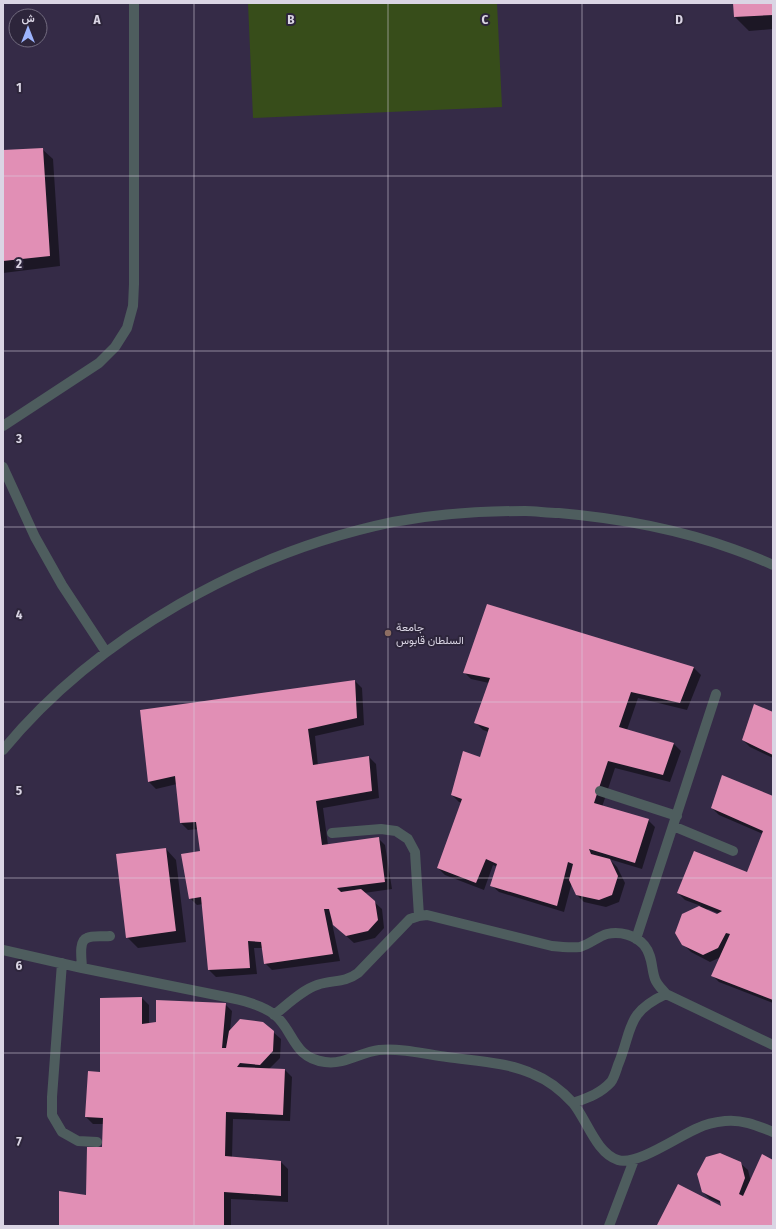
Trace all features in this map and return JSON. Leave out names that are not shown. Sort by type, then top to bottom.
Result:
[{"type":"lane","points":[[3,426],[99,362],[115,347],[127,328],[133,306],[134,284],[134,3]]},
{"type":"lane","points":[[3,468],[35,536],[58,578],[106,652]]},
{"type":"lane","points":[[3,750],[57,694],[106,652],[164,613],[211,587],[267,561],[330,538],[394,522],[460,513],[527,511],[593,516],[679,533],[732,548],[773,565]]},
{"type":"lane","points":[[636,939],[716,694]]},
{"type":"lane","points":[[600,791],[676,816]]},
{"type":"lane","points":[[673,826],[733,851]]},
{"type":"lane","points":[[332,833],[381,829],[396,831],[408,839],[415,852],[419,916]]},
{"type":"lane","points":[[274,1015],[311,987],[319,984],[352,978],[410,919],[428,915],[552,946],[566,948],[593,942],[606,934],[622,933],[636,939],[644,945],[649,954],[655,980],[666,994],[773,1045]]},
{"type":"lane","points":[[82,968],[82,944],[84,940],[87,938],[110,936]]},
{"type":"lane","points":[[3,950],[62,964],[243,1000],[274,1015],[280,1021],[298,1048],[310,1057],[324,1062],[340,1062],[366,1053],[390,1050],[509,1066],[533,1074],[555,1086],[573,1103],[606,1154],[619,1161],[634,1160],[698,1128],[726,1120],[741,1121],[773,1132]]},
{"type":"lane","points":[[62,964],[52,1096],[52,1115],[62,1132],[78,1141],[97,1142]]},
{"type":"lane","points":[[573,1103],[595,1095],[611,1082],[630,1027],[638,1012],[651,1001],[666,994]]},
{"type":"lane","points":[[609,1226],[634,1160]]},
{"type":"shaded area","name":"جامعة السلطان قابوس","points":[[3,3],[773,3],[773,1226],[3,1226]]},
{"type":"green space","points":[[248,3],[497,3],[502,107],[253,118]]},
{"type":"building","points":[[733,3],[773,3],[773,15],[734,17]]},
{"type":"building","points":[[43,148],[50,256],[3,261],[3,150]]},
{"type":"building","points":[[487,604],[694,667],[680,703],[631,692],[619,727],[674,743],[663,775],[608,761],[594,803],[649,819],[635,863],[589,849],[591,854],[610,859],[618,876],[612,895],[599,900],[576,895],[569,880],[573,864],[568,862],[557,906],[490,886],[497,864],[486,859],[476,883],[437,868],[462,799],[451,795],[463,751],[480,757],[489,728],[474,723],[490,678],[463,673]]},
{"type":"building","points":[[355,680],[357,718],[308,729],[313,765],[369,756],[372,791],[316,801],[322,845],[379,837],[385,882],[337,888],[341,892],[361,889],[375,901],[378,920],[368,931],[346,936],[333,925],[329,909],[324,909],[333,954],[264,964],[261,942],[248,941],[250,968],[208,970],[201,897],[189,899],[181,854],[200,851],[196,822],[180,823],[175,776],[148,782],[140,710]]},
{"type":"building","points":[[754,704],[773,712],[773,755],[742,740]]},
{"type":"building","points":[[722,775],[773,796],[773,1000],[711,976],[730,934],[726,933],[718,948],[703,955],[682,945],[675,933],[682,914],[699,906],[717,914],[722,911],[677,893],[694,851],[747,872],[763,831],[711,808]]},
{"type":"building","points":[[166,848],[176,931],[126,938],[116,854]]},
{"type":"building","points":[[142,997],[142,1024],[156,1022],[156,1000],[226,1003],[222,1048],[226,1048],[229,1031],[240,1019],[263,1022],[274,1031],[273,1051],[260,1065],[240,1063],[237,1067],[285,1069],[283,1115],[226,1112],[225,1156],[281,1161],[281,1196],[224,1192],[224,1226],[59,1226],[59,1191],[86,1195],[87,1147],[102,1147],[103,1118],[85,1117],[88,1071],[100,1072],[100,998]]},
{"type":"building","points":[[720,1153],[741,1162],[745,1178],[739,1194],[743,1196],[762,1154],[773,1160],[773,1226],[657,1225],[678,1184],[721,1206],[720,1201],[702,1192],[697,1174],[706,1157]]},
{"type":"place","name":"جامعة السلطان قابوس","points":[[388,633]]}]
